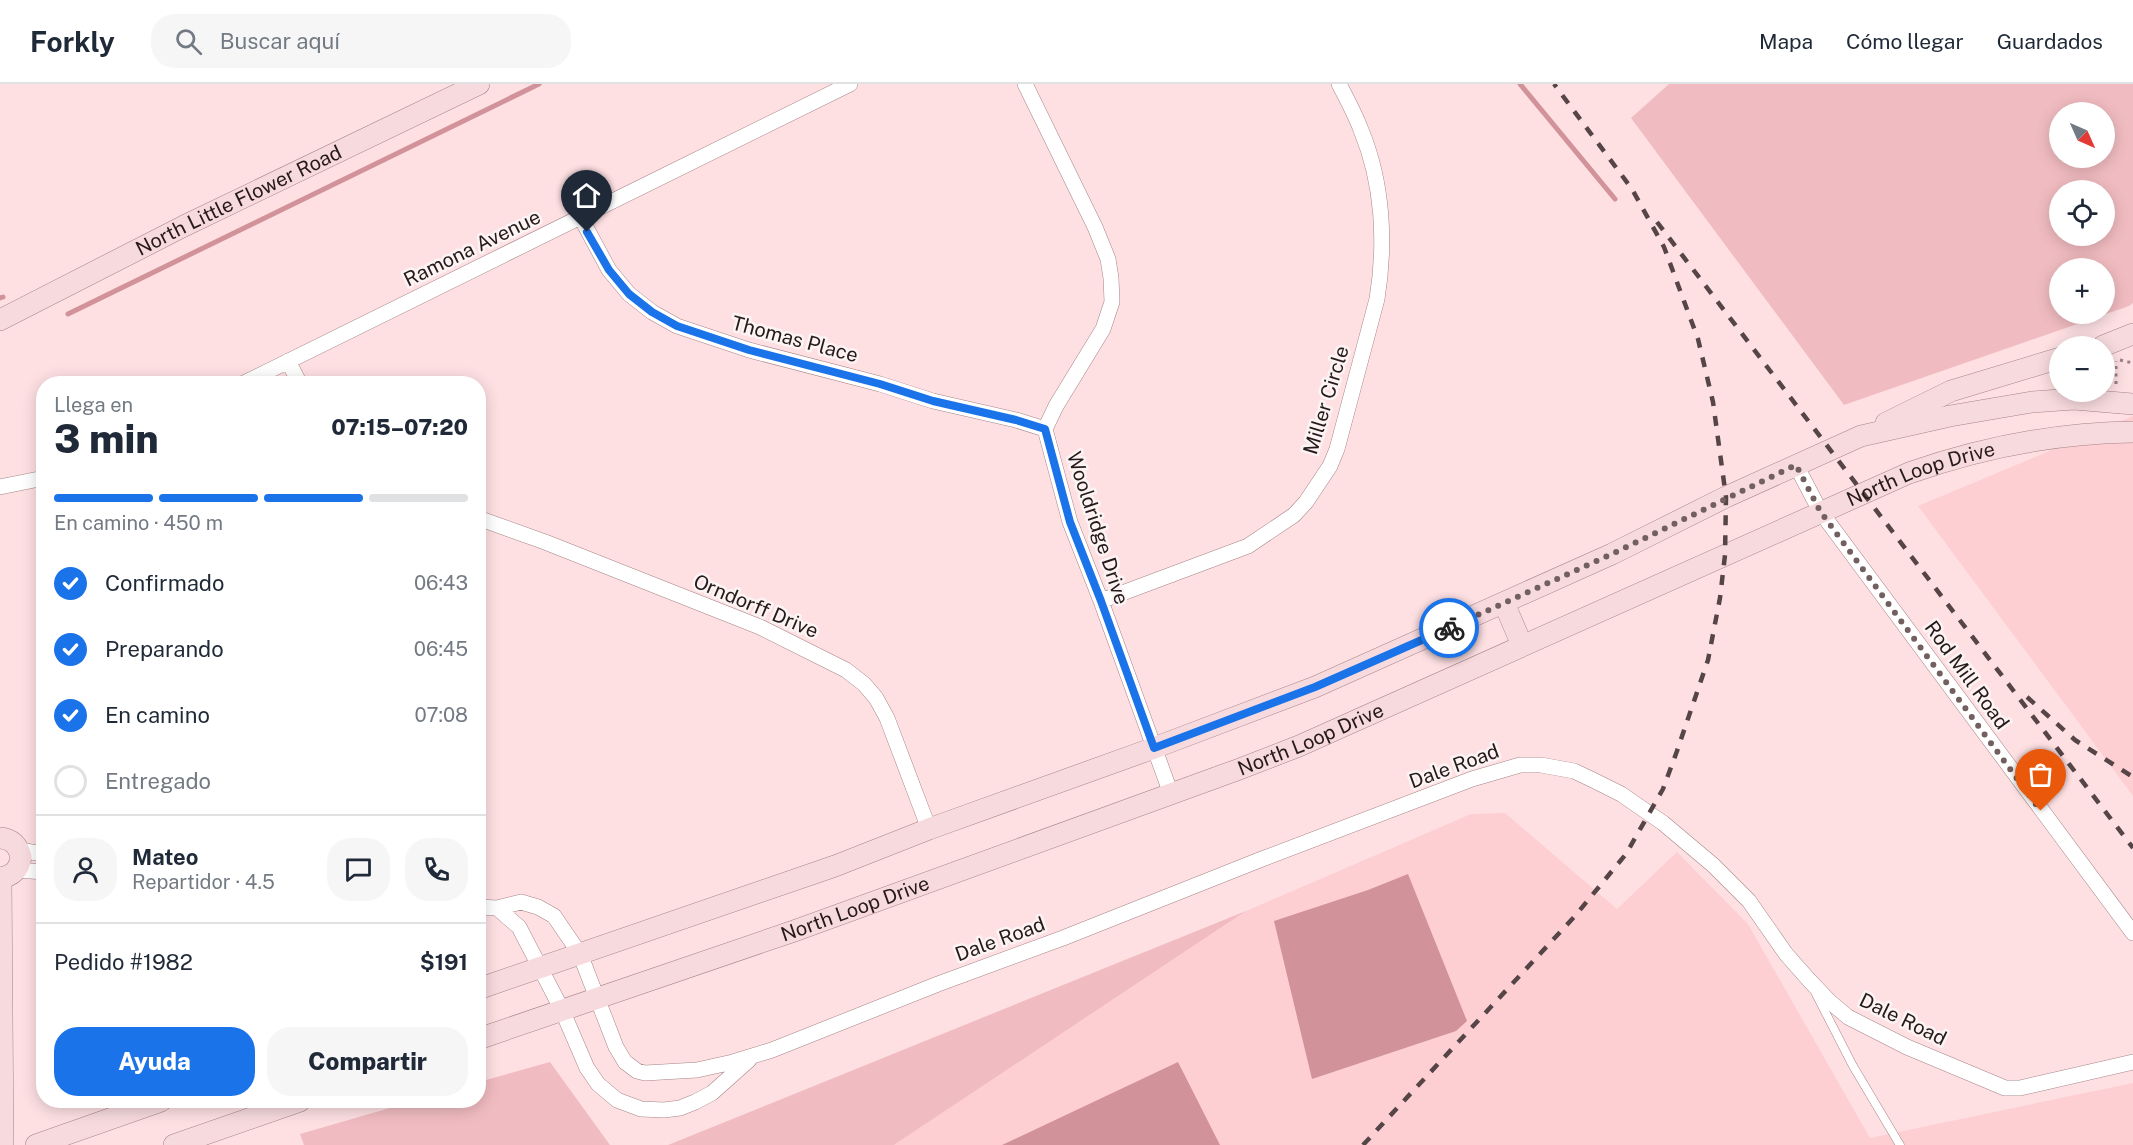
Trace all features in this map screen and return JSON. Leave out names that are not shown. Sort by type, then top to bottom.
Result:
[{"type":"main road","name":"North Little Flower Road","points":[[0,320],[184,226],[479,84]]},
{"type":"main road","points":[[2115,348],[2133,334]]},
{"type":"main road","points":[[486,983],[540,968],[835,866],[929,829],[1315,687],[1612,554],[1861,436],[1950,391],[2049,361]]},
{"type":"main road","points":[[1861,436],[1950,416],[2032,402],[2074,399],[2133,404]]},
{"type":"main road","name":"North Loop Drive","points":[[486,1036],[794,931],[1299,746],[1909,473],[1953,458],[2046,439],[2102,432],[2133,432]]},
{"type":"main road","points":[[1504,603],[1522,645]]},
{"type":"main road","points":[[0,838],[7,838],[14,843],[9,869],[3,1145]]},
{"type":"main road","points":[[36,1145],[141,1108]]},
{"type":"main road","points":[[174,1145],[280,1108]]},
{"type":"street","name":"Ramona Avenue","points":[[258,376],[850,84]]},
{"type":"street","points":[[1025,84],[1095,227],[1108,259],[1111,278],[1112,302],[1103,329],[1056,406],[1045,429]]},
{"type":"street","name":"Miller Circle","points":[[1101,601],[1248,546],[1294,515],[1306,502],[1330,466],[1343,430],[1377,299],[1382,224],[1373,163],[1361,129],[1339,84]]},
{"type":"street","name":"Thomas Place","points":[[581,218],[609,270],[629,294],[652,312],[677,326],[749,350],[880,384],[933,401],[1045,429]]},
{"type":"street","points":[[288,361],[296,376]]},
{"type":"street","name":"Wooldridge Drive","points":[[1045,429],[1070,522],[1171,794]]},
{"type":"street","name":"Rod Mill Road","points":[[1796,465],[1820,511],[2133,933]]},
{"type":"street","points":[[0,487],[36,480]]},
{"type":"street","name":"Orndorff Drive","points":[[486,521],[556,546],[760,627],[846,670],[864,684],[876,698],[887,718],[929,829]]},
{"type":"street","name":"Dale Road","points":[[486,907],[497,908],[520,902],[538,907],[554,916],[580,954],[616,1047],[625,1062],[637,1071],[656,1074],[697,1070],[754,1056],[1472,779],[1520,765],[1541,765],[1574,771],[1621,794],[1650,812],[1713,865],[1749,901],[1786,954],[1835,1006],[1875,1032],[2005,1088],[2020,1088],[2133,1062]]},
{"type":"street","points":[[9,869],[36,857]]},
{"type":"street","points":[[9,869],[36,871]]},
{"type":"street","name":"Dale Road","points":[[497,908],[519,927],[562,1010],[587,1068],[598,1084],[617,1101],[641,1109],[664,1110],[695,1102],[712,1093],[754,1056]]},
{"type":"lane","points":[[1809,980],[1853,1066],[1900,1145]]},
{"type":"path","points":[[2115,385],[2116,390]]},
{"type":"shaded area","points":[[1669,84],[2133,84],[2133,303],[2115,311],[2115,258],[2049,258],[2049,324],[2077,324],[1844,405],[1631,118]]},
{"type":"shaded area","points":[[2133,416],[2133,796],[1918,506]]},
{"type":"shaded area","points":[[1505,813],[1617,909],[1677,852],[1748,924],[1870,1138],[2133,1083],[2133,1145],[894,1145],[1246,911],[1471,814]]},
{"type":"shaded area","points":[[1408,874],[1467,1021],[1456,1031],[1312,1079],[1274,921],[1368,890]]},
{"type":"shaded area","points":[[1246,911],[894,1145],[668,1145]]},
{"type":"shaded area","points":[[550,1062],[610,1145],[304,1145],[300,1134],[390,1108],[486,1108],[486,1080]]},
{"type":"shaded area","points":[[1178,1062],[1220,1145],[1002,1145]]},
{"type":"waterway","points":[[68,314],[539,84]]},
{"type":"waterway","points":[[1520,84],[1615,199]]},
{"type":"railway","points":[[1363,1145],[1575,916],[1626,854],[1663,789],[1677,751],[1708,660],[1720,598],[1725,555],[1726,497],[1713,402],[1698,339],[1664,247],[1632,189],[1554,84]]},
{"type":"railway","points":[[1657,222],[2133,848]]},
{"type":"railway","points":[[2027,697],[2075,740],[2133,777]]},
{"type":"way so far","points":[[1449,628],[1612,554],[1796,465],[1820,511],[2041,811]]},
{"type":"route","points":[[587,232],[609,270],[629,294],[652,312],[677,326],[749,350],[880,384],[933,401],[1045,429],[1070,522],[1154,748],[1315,687],[1449,628]]}]
